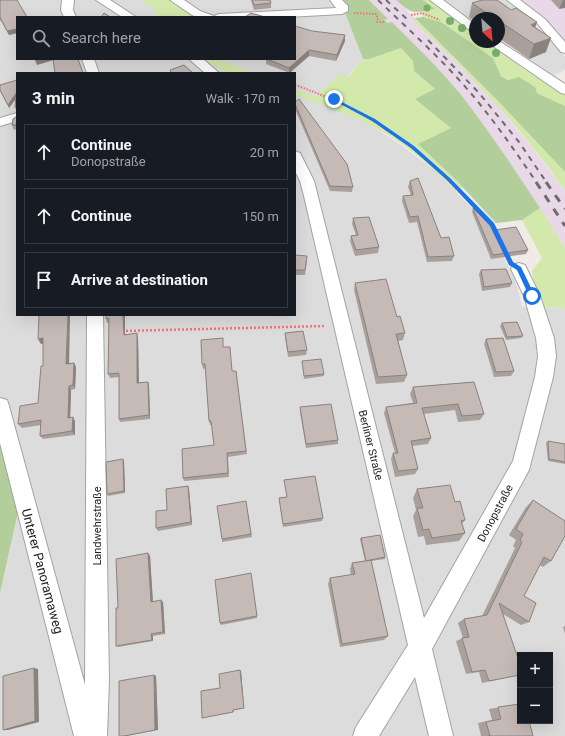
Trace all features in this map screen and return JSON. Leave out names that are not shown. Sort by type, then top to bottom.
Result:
[{"type":"street","points":[[68,0],[67,10],[70,16]]},
{"type":"street","points":[[102,0],[128,16]]},
{"type":"street","points":[[176,0],[196,13],[206,16]]},
{"type":"street","points":[[240,16],[342,11],[342,6],[336,0]]},
{"type":"street","points":[[436,0],[469,25]]},
{"type":"street","points":[[513,0],[541,21],[565,49]]},
{"type":"street","points":[[502,48],[565,90]]},
{"type":"street","points":[[88,60],[93,72]]},
{"type":"street","points":[[196,60],[212,72]]},
{"type":"street","points":[[0,122],[16,117]]},
{"type":"street","name":"Berliner Straße","points":[[296,158],[307,181],[312,196],[441,736]]},
{"type":"street","name":"Donopstraße","points":[[365,736],[420,647],[522,463],[544,377],[547,356],[545,338],[534,303],[519,269]]},
{"type":"street","name":"Landwehrstraße","points":[[95,324],[98,680],[95,736]]},
{"type":"street","name":"Unterer Panoramaweg","points":[[0,406],[86,736]]},
{"type":"path","points":[[342,11],[376,14],[378,18],[376,22],[386,22]]},
{"type":"path","points":[[296,85],[334,99],[374,120],[412,147],[450,180],[492,225],[499,238]]},
{"type":"path","points":[[95,324],[342,326]]},
{"type":"shaded area","points":[[0,0],[331,0],[336,7],[345,13],[363,59],[332,94],[360,118],[401,145],[438,173],[488,225],[516,282],[522,307],[564,308],[565,310],[565,736],[0,736],[0,593],[18,512],[0,444]]},
{"type":"shaded area","points":[[369,0],[396,0],[415,18],[412,20],[470,76],[532,147],[565,191],[565,248],[493,138],[460,95],[440,71],[392,22],[387,23],[384,20],[387,18]]},
{"type":"shaded area","points":[[443,0],[505,0],[527,16],[565,57],[565,70],[551,76],[505,45],[505,12],[469,12],[469,20]]},
{"type":"shaded area","points":[[518,0],[565,0],[565,42]]},
{"type":"green space","points":[[144,0],[170,0],[178,7],[196,16],[157,16],[152,3],[146,8]]},
{"type":"green space","points":[[342,0],[369,0],[388,19],[384,20],[387,23],[392,22],[436,67],[453,85],[482,123],[540,208],[522,220],[496,223],[456,180],[418,144],[451,128],[415,99],[435,89],[414,71],[413,61],[401,48],[369,59],[363,59],[345,13],[347,8]]},
{"type":"green space","points":[[396,0],[423,0],[435,9],[414,12]]},
{"type":"green space","points":[[423,0],[430,0],[469,29],[469,41],[441,22],[423,17],[421,12],[434,9]]},
{"type":"green space","points":[[423,17],[441,22],[469,41],[469,48],[479,48],[493,58],[501,76],[508,80],[519,77],[535,87],[537,93],[565,106],[565,172],[502,105],[415,18]]},
{"type":"green space","points":[[415,18],[502,105],[565,172],[565,191],[531,145],[493,101],[474,80],[412,20]]},
{"type":"green space","points":[[401,48],[413,61],[414,71],[436,90],[415,99],[452,128],[419,144],[464,188],[456,191],[440,175],[404,145],[385,133],[341,112],[296,95],[296,89],[316,97],[339,74],[348,77],[363,59],[369,59]]},
{"type":"green space","points":[[479,48],[496,48],[522,68],[565,95],[565,106],[501,76],[493,58]]},
{"type":"green space","points":[[207,60],[220,60],[251,72],[223,72]]},
{"type":"green space","points":[[540,208],[565,248],[565,310],[564,308],[541,307],[534,289],[532,271],[542,258],[522,220]]},
{"type":"green space","points":[[0,444],[18,512],[0,593]]},
{"type":"building","points":[[0,0],[17,0],[26,16],[16,16],[16,29],[7,31],[0,17]]},
{"type":"building","points":[[252,0],[270,0],[271,3],[254,5]]},
{"type":"building","points":[[482,0],[497,0],[511,10],[516,8],[537,22],[531,25],[551,38],[534,44],[505,25],[505,12],[485,12],[472,3]]},
{"type":"building","points":[[104,13],[108,16],[102,16]]},
{"type":"building","points":[[251,13],[262,16],[246,16]]},
{"type":"building","points":[[296,26],[312,31],[345,35],[337,55],[309,50],[289,68],[269,60],[296,60]]},
{"type":"building","points":[[53,60],[78,60],[83,72],[55,72]]},
{"type":"building","points":[[184,65],[192,72],[171,72],[170,70]]},
{"type":"building","points":[[16,80],[16,93],[8,105],[0,90],[0,85]]},
{"type":"building","points":[[299,99],[347,164],[353,187],[330,186],[296,106],[296,101]]},
{"type":"building","points":[[16,117],[16,125],[12,125],[13,119]]},
{"type":"building","points":[[418,178],[441,238],[449,237],[454,256],[428,257],[418,216],[410,217],[403,196],[413,195],[410,181]]},
{"type":"building","points":[[473,208],[495,230],[516,227],[528,250],[493,255]]},
{"type":"building","points":[[369,217],[379,247],[356,250],[351,236],[358,235],[353,218]]},
{"type":"building","points":[[296,255],[307,256],[305,270],[296,270]]},
{"type":"building","points":[[506,269],[512,283],[484,287],[481,270]]},
{"type":"building","points":[[386,279],[397,317],[400,316],[405,333],[396,334],[407,375],[378,377],[355,283]]},
{"type":"building","points":[[39,316],[68,316],[66,364],[74,363],[73,385],[69,386],[68,418],[73,417],[72,431],[40,436],[41,420],[18,424],[20,406],[38,403],[41,366],[43,366],[43,338],[38,339]]},
{"type":"building","points":[[106,316],[123,316],[124,335],[137,333],[137,383],[148,382],[149,415],[119,419],[119,373],[108,374],[109,318],[106,319]]},
{"type":"building","points":[[517,322],[523,336],[507,337],[502,323]]},
{"type":"building","points":[[303,331],[307,350],[288,352],[285,333]]},
{"type":"building","points":[[223,338],[223,347],[230,347],[232,371],[236,371],[246,451],[227,453],[228,473],[183,478],[182,449],[214,445],[211,421],[209,421],[205,364],[202,364],[201,340]]},
{"type":"building","points":[[503,338],[514,371],[496,372],[486,339]]},
{"type":"building","points":[[321,359],[324,374],[304,376],[302,361]]},
{"type":"building","points":[[474,382],[484,414],[462,416],[458,404],[422,408],[431,438],[411,441],[418,469],[398,471],[393,453],[398,453],[386,407],[417,403],[413,387]]},
{"type":"building","points":[[331,404],[338,440],[306,444],[300,407]]},
{"type":"building","points":[[548,441],[565,444],[565,462],[549,459]]},
{"type":"building","points":[[123,459],[124,491],[107,494],[106,462]]},
{"type":"building","points":[[315,476],[323,518],[283,524],[279,498],[287,497],[284,480]]},
{"type":"building","points":[[450,485],[455,502],[460,501],[465,520],[461,521],[465,533],[432,538],[429,529],[423,530],[417,508],[423,508],[417,489]]},
{"type":"building","points":[[188,486],[191,522],[156,528],[156,511],[167,510],[166,489]]},
{"type":"building","points":[[533,500],[565,521],[565,536],[551,561],[544,557],[524,596],[536,603],[529,622],[499,603],[517,655],[517,676],[489,681],[485,670],[472,672],[462,638],[469,637],[464,619],[487,615],[522,542],[520,540],[523,534],[516,529]]},
{"type":"building","points":[[246,501],[251,534],[222,539],[217,506]]},
{"type":"building","points":[[380,535],[385,557],[366,561],[361,538]]},
{"type":"building","points":[[148,553],[151,602],[161,600],[163,632],[151,634],[152,640],[116,646],[116,608],[118,608],[116,559]]},
{"type":"building","points":[[371,560],[388,636],[342,644],[330,578],[355,574],[352,563]]},
{"type":"building","points":[[251,573],[257,616],[220,623],[215,580]]},
{"type":"building","points":[[34,668],[35,721],[3,730],[3,676]]},
{"type":"building","points":[[240,670],[244,708],[233,710],[233,712],[202,718],[201,691],[220,688],[219,674]]},
{"type":"building","points":[[154,675],[155,730],[119,736],[119,681]]},
{"type":"building","points":[[517,704],[517,724],[530,724],[533,736],[490,736],[486,722],[501,719],[498,707]]},
{"type":"railway","points":[[378,0],[461,82],[500,131],[537,183]]},
{"type":"railway","points":[[386,0],[408,20]]},
{"type":"railway","points":[[428,40],[479,93],[519,142],[547,183]]},
{"type":"railway","points":[[536,182],[565,226]]},
{"type":"railway","points":[[546,182],[565,209]]},
{"type":"route","points":[[334,99],[374,120],[412,147],[450,180],[492,225],[511,263],[519,269],[532,296]]}]
